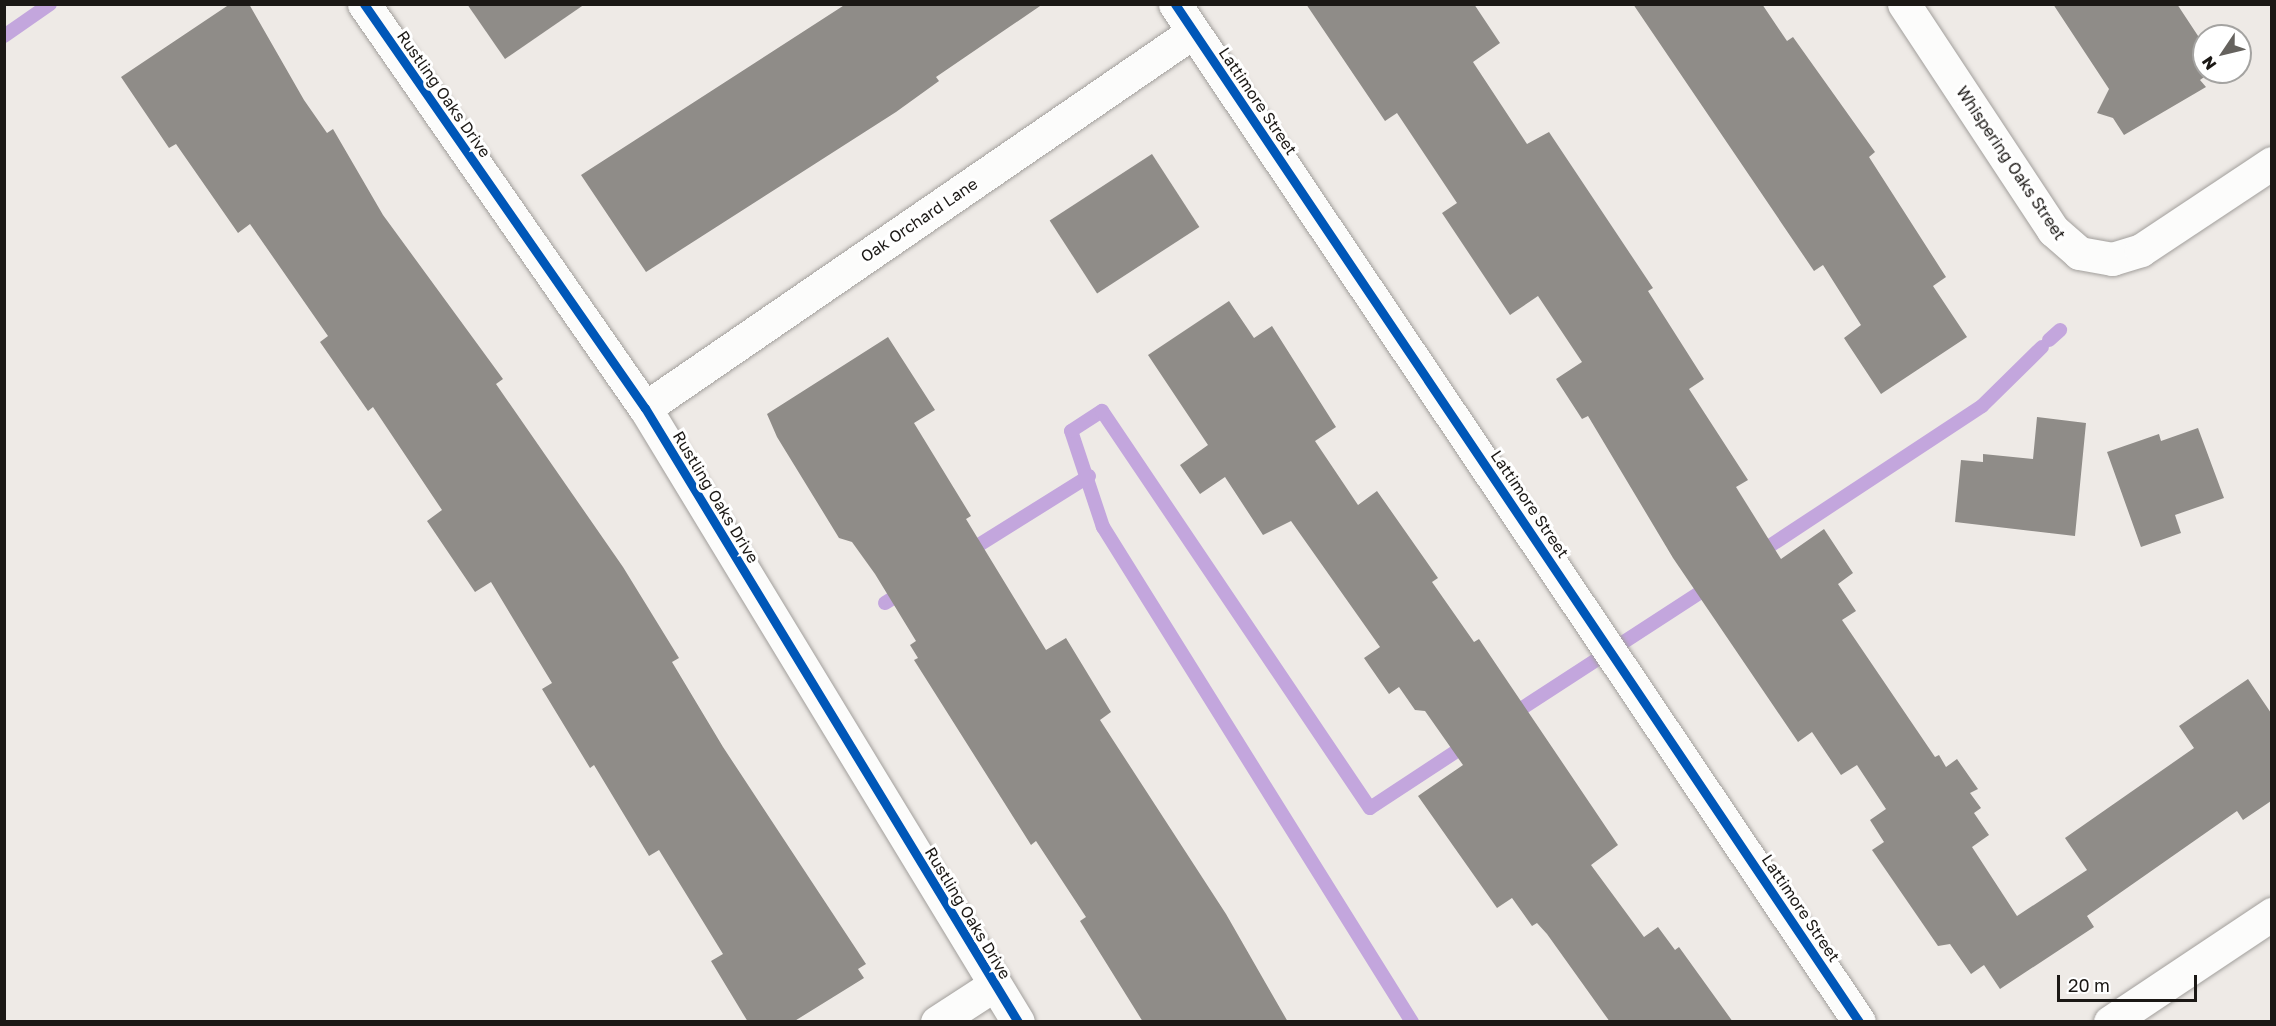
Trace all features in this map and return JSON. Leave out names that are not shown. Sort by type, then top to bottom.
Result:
[{"type":"street","name":"Rustling Oaks Drive","points":[[364,4],[645,408],[1018,1022]]},
{"type":"street","name":"Lattimore Street","points":[[1174,4],[1859,1022]]},
{"type":"street","name":"Whispering Oaks Street","points":[[1904,4],[2053,230],[2079,253],[2112,259],[2141,250],[2271,163]]},
{"type":"street","name":"Oak Orchard Lane","points":[[645,408],[1193,32]]},
{"type":"street","points":[[2110,1022],[2271,914]]},
{"type":"street","points":[[937,1022],[994,985]]},
{"type":"building","points":[[230,4],[249,4],[304,100],[327,133],[333,129],[383,215],[503,379],[496,384],[623,567],[679,658],[672,662],[723,747],[866,964],[858,969],[864,978],[793,1022],[748,1022],[711,961],[723,954],[659,850],[649,856],[594,765],[590,768],[542,689],[552,683],[491,582],[475,592],[427,521],[442,510],[373,407],[368,411],[320,342],[328,336],[250,224],[238,233],[176,144],[169,148],[121,77]]},
{"type":"building","points":[[467,4],[585,4],[505,59]]},
{"type":"building","points":[[846,4],[1043,4],[936,77],[939,81],[896,112],[646,272],[581,175]]},
{"type":"building","points":[[1306,4],[1474,4],[1500,43],[1473,62],[1527,144],[1549,132],[1653,288],[1648,291],[1704,379],[1689,389],[1748,480],[1736,487],[1781,559],[1824,529],[1853,573],[1838,584],[1856,611],[1842,620],[1935,757],[1939,755],[1946,767],[1957,759],[1978,789],[1970,793],[1981,808],[1974,813],[1989,835],[1972,847],[2017,916],[2087,870],[2065,838],[2194,748],[2179,726],[2248,679],[2271,713],[2271,801],[2243,820],[2237,811],[2087,916],[2094,927],[2000,989],[1984,965],[1971,974],[1950,944],[1938,946],[1872,850],[1884,842],[1870,820],[1886,809],[1857,765],[1841,775],[1812,732],[1798,742],[1673,558],[1588,416],[1582,419],[1556,379],[1582,362],[1538,296],[1510,315],[1442,213],[1457,203],[1397,113],[1385,121]]},
{"type":"building","points":[[1633,4],[1762,4],[1787,41],[1793,37],[1875,152],[1869,157],[1946,277],[1933,286],[1967,337],[1881,394],[1844,338],[1861,325],[1823,265],[1814,271]]},
{"type":"building","points":[[2053,4],[2177,4],[2192,27],[2192,84],[2203,84],[2206,87],[2124,135],[2113,118],[2097,113],[2109,89]]},
{"type":"building","points":[[1152,154],[1199,227],[1097,293],[1050,220]]},
{"type":"building","points":[[1229,301],[1254,338],[1272,326],[1336,427],[1315,441],[1358,505],[1377,491],[1438,578],[1432,582],[1474,642],[1479,639],[1618,845],[1591,865],[1644,937],[1658,927],[1675,950],[1679,947],[1733,1022],[1610,1022],[1537,923],[1532,926],[1512,898],[1497,908],[1418,796],[1463,765],[1425,711],[1415,710],[1399,687],[1389,694],[1364,658],[1380,647],[1291,521],[1263,535],[1225,477],[1200,494],[1180,465],[1208,445],[1148,355]]},
{"type":"building","points":[[888,337],[935,410],[914,423],[971,516],[966,519],[1046,650],[1066,638],[1111,712],[1100,720],[1226,914],[1288,1022],[1143,1022],[1080,921],[1086,917],[1036,841],[1031,845],[914,660],[918,658],[910,645],[916,641],[875,574],[852,542],[839,538],[777,437],[767,414]]},
{"type":"building","points":[[2037,417],[2086,423],[2075,536],[1955,522],[1961,460],[1983,462],[1983,454],[2033,459]]},
{"type":"building","points":[[2198,428],[2224,498],[2175,515],[2181,533],[2141,547],[2107,452],[2159,434],[2161,441]]},
{"type":"waterway","points":[[4,36],[50,4]]},
{"type":"waterway","points":[[2049,340],[2060,330]]},
{"type":"waterway","points":[[1756,555],[1982,406],[2042,347]]},
{"type":"waterway","points":[[1412,1022],[1103,527],[1071,431],[1102,411],[1370,808],[1469,743]]},
{"type":"waterway","points":[[966,553],[1089,476]]},
{"type":"waterway","points":[[1510,716],[1713,584]]},
{"type":"waterway","points":[[885,603],[906,590]]},
{"type":"cycle path","points":[[364,4],[645,408],[1018,1022]]},
{"type":"cycle path","points":[[1175,4],[1859,1022]]}]
